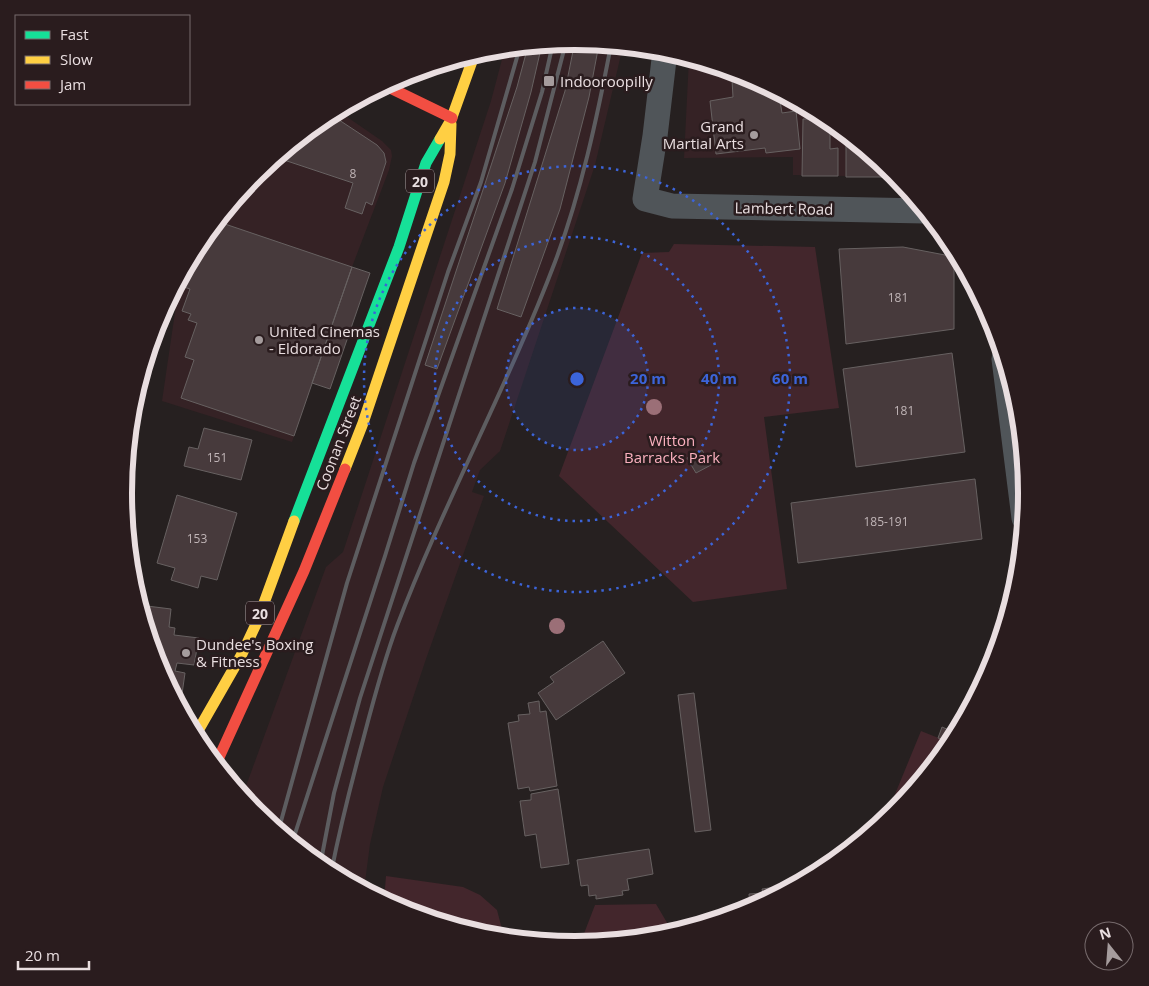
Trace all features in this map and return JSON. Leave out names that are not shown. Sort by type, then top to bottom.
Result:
[{"type":"main road","name":"Coonan Street","points":[[199,727],[242,654],[257,622],[398,247],[426,163],[451,119],[472,63]]},
{"type":"main road","points":[[393,90],[451,119]]},
{"type":"main road","name":"Coonan Street","points":[[219,757],[304,572],[334,498],[384,362],[446,177],[450,154],[451,119]]},
{"type":"main road","points":[[217,734],[264,662]]},
{"type":"street","name":"Lambert Road","points":[[664,60],[656,136],[644,199],[672,206],[916,211]]},
{"type":"street","points":[[1013,427],[1016,455]]},
{"type":"shaded area","points":[[574,50],[621,53],[595,165],[500,451],[480,470],[472,492],[484,496],[383,787],[370,844],[365,883],[328,861],[305,844],[282,826],[245,789],[326,567],[343,552],[491,101],[503,56],[546,51]]},
{"type":"shaded area","points":[[689,65],[744,84],[796,109],[844,142],[885,177],[793,175],[793,157],[684,158]]},
{"type":"shaded area","points":[[344,115],[382,141],[391,150],[392,156],[389,170],[352,267],[292,442],[162,401],[177,296],[206,247],[241,201],[282,160]]},
{"type":"green space","name":"Witton Barracks Park","points":[[674,244],[815,247],[839,408],[764,417],[787,589],[693,602],[559,476],[642,253],[669,252]]},
{"type":"green space","points":[[921,731],[943,740],[926,763],[892,802]]},
{"type":"green space","points":[[386,876],[463,887],[480,895],[497,910],[502,929],[460,921],[405,902],[385,893]]},
{"type":"green space","points":[[656,904],[669,925],[632,932],[583,936],[595,905]]},
{"type":"building","points":[[573,50],[598,51],[589,97],[560,209],[521,317],[497,309],[565,91]]},
{"type":"building","points":[[540,52],[531,92],[505,183],[437,369],[425,365],[517,87],[526,53]]},
{"type":"building","points":[[732,80],[780,101],[782,113],[796,111],[800,149],[766,153],[765,148],[716,154],[710,101],[733,97]]},
{"type":"building","points":[[337,119],[377,145],[384,153],[386,162],[372,205],[366,202],[362,214],[345,208],[353,183],[283,160]]},
{"type":"building","points":[[803,119],[812,119],[819,124],[819,126],[822,126],[830,132],[830,149],[838,148],[838,176],[802,176]]},
{"type":"building","points":[[846,144],[885,177],[846,177]]},
{"type":"building","name":"United Cinemas - Eldorado","points":[[223,223],[352,267],[294,436],[181,398],[194,360],[185,357],[197,323],[188,320],[191,314],[182,311],[190,289],[184,287],[191,271]]},
{"type":"building","points":[[903,247],[945,255],[954,265],[954,329],[846,344],[839,249]]},
{"type":"building","points":[[352,267],[370,273],[330,389],[312,383]]},
{"type":"building","points":[[952,353],[965,452],[856,467],[843,369]]},
{"type":"building","points":[[204,428],[252,440],[241,480],[184,466],[189,447],[198,449]]},
{"type":"building","points":[[702,450],[711,465],[696,473],[687,458]]},
{"type":"building","points":[[975,479],[982,539],[798,563],[791,503]]},
{"type":"building","points":[[177,495],[237,513],[217,580],[201,576],[198,588],[171,580],[175,568],[157,563]]},
{"type":"building","points":[[147,606],[171,609],[169,627],[175,628],[174,635],[199,638],[194,665],[177,663],[175,671],[185,673],[182,697],[165,663]]},
{"type":"building","points":[[603,641],[625,673],[556,720],[538,693],[554,682],[550,677]]},
{"type":"building","points":[[694,693],[711,830],[695,832],[678,695]]},
{"type":"building","points":[[539,701],[540,712],[546,711],[557,786],[530,791],[529,787],[518,789],[508,723],[519,721],[518,715],[530,714],[528,703]]},
{"type":"building","points":[[942,727],[949,730],[942,740],[938,738]]},
{"type":"building","points":[[558,789],[569,864],[541,868],[536,834],[525,836],[520,801],[531,800],[531,794]]},
{"type":"building","points":[[649,849],[653,874],[627,879],[629,890],[622,891],[623,895],[596,899],[596,895],[589,896],[588,885],[581,886],[577,860]]},
{"type":"building","points":[[776,887],[749,900],[749,894],[763,893],[762,889]]},
{"type":"railway","points":[[322,856],[334,793],[360,698],[535,162],[564,50]]},
{"type":"railway","points":[[294,836],[414,463],[512,189],[542,92],[551,51]]},
{"type":"railway","points":[[333,864],[354,773],[378,683],[392,640],[415,580],[517,354],[555,262],[573,209],[588,155],[610,52]]},
{"type":"railway","points":[[280,824],[347,583],[448,272],[481,182],[518,54]]},
{"type":"traffic: fast","points":[[294,521],[399,247],[426,163],[440,139]]},
{"type":"traffic: slow","points":[[440,139],[451,120],[472,63]]},
{"type":"traffic: slow","points":[[345,469],[363,423],[444,182],[450,154],[451,124]]},
{"type":"traffic: slow","points":[[199,728],[242,654],[257,622],[294,521]]},
{"type":"traffic: jam","points":[[393,89],[452,118]]},
{"type":"traffic: jam","points":[[219,757],[304,571],[345,469]]},
{"type":"place","name":"Indooroopilly","points":[[549,81]]},
{"type":"place","name":"Grand Martial Arts","points":[[754,135]]},
{"type":"place","name":"United Cinemas - Eldorado","points":[[259,340]]},
{"type":"place","name":"Dundee's Boxing & Fitness","points":[[186,653]]}]
